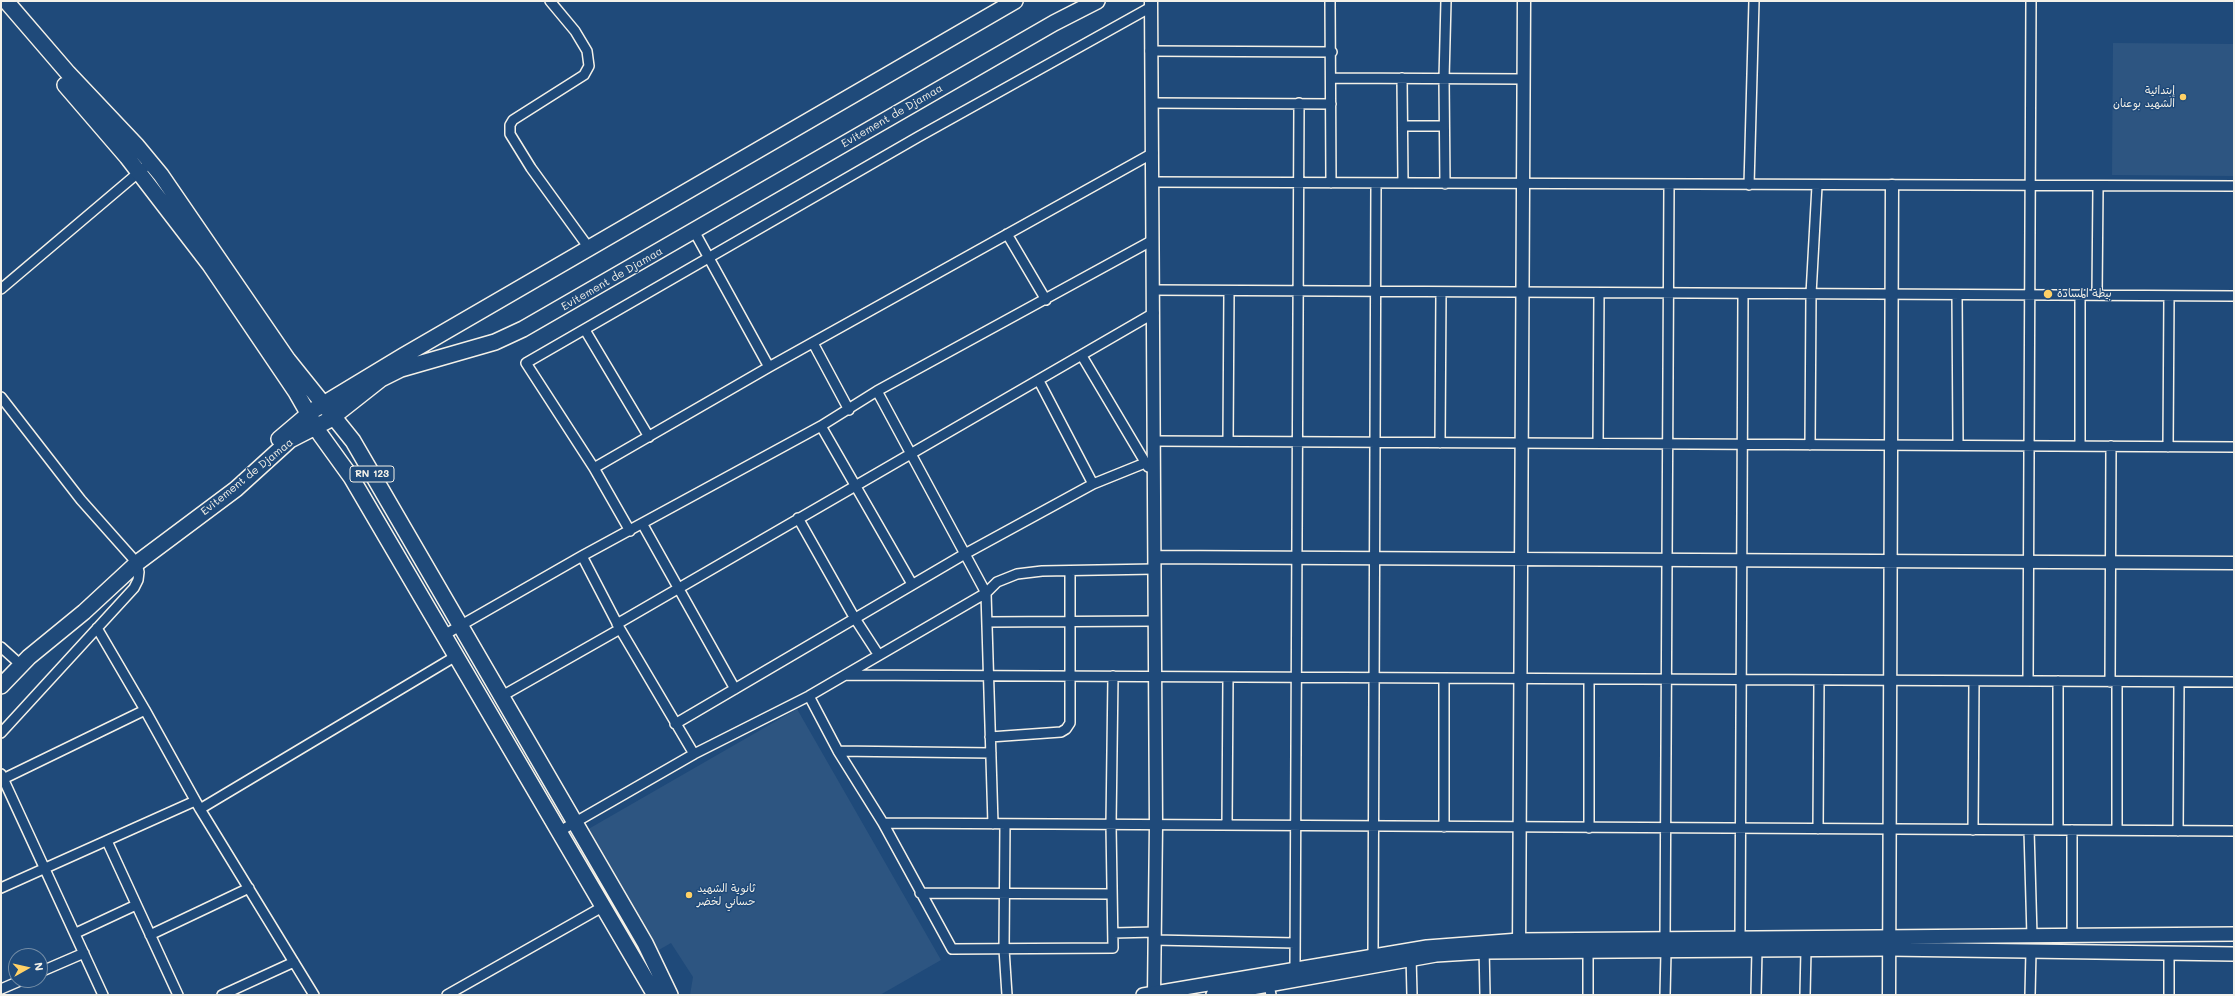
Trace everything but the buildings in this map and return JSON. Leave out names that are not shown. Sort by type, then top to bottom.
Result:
[{"type":"main road","name":"RN 123","points":[[6,1],[63,68],[150,162],[288,360],[353,441],[649,948],[670,995]]},
{"type":"main road","name":"Evitement de Djamaa","points":[[138,563],[145,553],[170,529],[230,482],[309,413],[322,404],[1015,1]]},
{"type":"main road","name":"Evitement de Djamaa","points":[[1,686],[21,665],[84,612],[138,563],[236,489],[282,446],[298,435],[316,427],[333,416],[362,392],[388,375],[487,344],[516,333],[1054,23],[1097,1]]},
{"type":"main road","name":"RN 123","points":[[1,10],[139,172],[224,285],[309,413],[316,427],[351,477],[655,995]]},
{"type":"main road","points":[[1151,994],[1373,955],[1436,955],[1484,947],[1665,945],[1757,950],[1806,950],[1889,943],[2032,936],[2234,934]]},
{"type":"main road","points":[[1519,946],[1588,952],[1740,938],[1889,943],[2031,951],[2234,954]]},
{"type":"main road","points":[[1213,995],[1270,990],[1411,955]]},
{"type":"street","points":[[550,1],[579,38],[586,50],[589,66],[584,75],[513,120],[510,125],[510,134],[531,168],[589,248]]},
{"type":"street","points":[[1330,1],[1332,52],[1331,183]]},
{"type":"street","points":[[1445,184],[1444,79],[1446,1]]},
{"type":"street","points":[[1519,946],[1524,1]]},
{"type":"street","points":[[1749,185],[1754,1]]},
{"type":"street","points":[[2028,681],[2031,1]]},
{"type":"street","points":[[1151,4],[1150,51],[1153,103],[1156,825],[1155,936],[1151,994]]},
{"type":"street","points":[[630,532],[594,468],[526,363],[1151,4]]},
{"type":"street","points":[[1150,51],[1332,52]]},
{"type":"street","points":[[1332,78],[1523,79]]},
{"type":"street","points":[[1402,78],[1404,183]]},
{"type":"street","points":[[1153,103],[1332,104]]},
{"type":"street","points":[[1295,968],[1299,104]]},
{"type":"street","points":[[1403,126],[1444,126]]},
{"type":"street","points":[[594,468],[769,367],[1153,153]]},
{"type":"street","points":[[1,289],[150,162]]},
{"type":"street","points":[[1153,182],[2030,187],[2234,186]]},
{"type":"street","points":[[1373,955],[1376,183]]},
{"type":"street","points":[[1666,995],[1664,829],[1668,560],[1669,185]]},
{"type":"street","points":[[1810,444],[1811,294],[1817,186]]},
{"type":"street","points":[[1889,995],[1892,186]]},
{"type":"street","points":[[2097,296],[2098,187]]},
{"type":"street","points":[[694,231],[769,367]]},
{"type":"street","points":[[1007,234],[1046,300]]},
{"type":"street","points":[[444,635],[582,556],[643,525],[821,426],[849,410],[877,391],[1046,300],[1153,240]]},
{"type":"street","points":[[1154,290],[2234,296]]},
{"type":"street","points":[[1228,441],[1229,291]]},
{"type":"street","points":[[1440,292],[1440,442]]},
{"type":"street","points":[[1598,443],[1599,293]]},
{"type":"street","points":[[1740,938],[1743,294]]},
{"type":"street","points":[[1957,295],[1958,445]]},
{"type":"street","points":[[2080,295],[2080,446]]},
{"type":"street","points":[[2168,446],[2169,296]]},
{"type":"street","points":[[502,696],[798,518],[911,455],[1154,313]]},
{"type":"street","points":[[585,330],[649,437]]},
{"type":"street","points":[[813,343],[849,410]]},
{"type":"street","points":[[1082,356],[1154,479]]},
{"type":"street","points":[[1039,381],[1093,484]]},
{"type":"street","points":[[877,391],[963,554],[986,593],[993,824]]},
{"type":"street","points":[[1,398],[76,494],[138,563],[140,572],[136,584],[1,733]]},
{"type":"street","points":[[821,426],[912,584]]},
{"type":"street","points":[[1154,441],[2234,447]]},
{"type":"street","points":[[2111,446],[2110,562],[2117,830]]},
{"type":"street","points":[[675,724],[963,554],[1093,484],[1145,463]]},
{"type":"street","points":[[798,518],[854,617],[878,654]]},
{"type":"street","points":[[643,525],[735,689]]},
{"type":"street","points":[[582,556],[618,626],[694,754]]},
{"type":"street","points":[[560,831],[694,754],[846,675],[878,654],[986,593],[997,582],[1017,574],[1042,571],[1070,571],[1155,563],[1297,558],[2234,563]]},
{"type":"street","points":[[990,737],[1051,733],[1066,729],[1070,723],[1070,571]]},
{"type":"street","points":[[987,622],[1155,622]]},
{"type":"street","points":[[97,628],[145,710],[200,810],[314,995]]},
{"type":"street","points":[[1,647],[21,665]]},
{"type":"street","points":[[200,810],[456,656]]},
{"type":"street","points":[[846,675],[2234,682]]},
{"type":"street","points":[[808,696],[838,751],[882,824],[952,948],[1113,948],[1111,825],[1113,676]]},
{"type":"street","points":[[1228,677],[1228,825]]},
{"type":"street","points":[[1444,679],[1444,827]]},
{"type":"street","points":[[1589,679],[1589,828]]},
{"type":"street","points":[[1818,829],[1819,680]]},
{"type":"street","points":[[1973,830],[1974,681]]},
{"type":"street","points":[[2058,682],[2058,830]]},
{"type":"street","points":[[2178,831],[2179,682]]},
{"type":"street","points":[[103,995],[76,933],[2,776],[145,710]]},
{"type":"street","points":[[838,751],[990,753]]},
{"type":"street","points":[[1,888],[195,801]]},
{"type":"street","points":[[882,824],[2234,831]]},
{"type":"street","points":[[1005,824],[1004,949],[1007,995]]},
{"type":"street","points":[[2029,830],[2032,936]]},
{"type":"street","points":[[2072,830],[2072,936]]},
{"type":"street","points":[[107,841],[178,995]]},
{"type":"street","points":[[150,935],[249,888]]},
{"type":"street","points":[[920,893],[1111,894]]},
{"type":"street","points":[[76,933],[136,905]]},
{"type":"street","points":[[447,995],[604,906]]},
{"type":"street","points":[[1113,933],[1295,942]]},
{"type":"street","points":[[1484,947],[1485,995]]},
{"type":"street","points":[[1756,995],[1757,950]]},
{"type":"street","points":[[1805,995],[1806,950]]},
{"type":"street","points":[[2030,995],[2031,951]]},
{"type":"street","points":[[1588,952],[1588,995]]},
{"type":"street","points":[[48,969],[84,953]]},
{"type":"street","points":[[2169,953],[2169,995]]},
{"type":"street","points":[[1411,955],[1412,995]]},
{"type":"street","points":[[224,995],[294,962]]},
{"type":"shaded area","points":[[2113,43],[2234,44],[2234,176],[2112,175]]},
{"type":"shaded area","points":[[797,709],[941,960],[880,995],[690,995],[693,977],[671,943],[657,951],[585,831]]},
{"type":"place","name":"إبتدائية الشهيد بوعنان","points":[[2183,97]]},
{"type":"place","name":"بيطة المسادة","points":[[2048,294]]},
{"type":"place","name":"ثانوية الشهيد حساني لخضر","points":[[689,895]]}]
